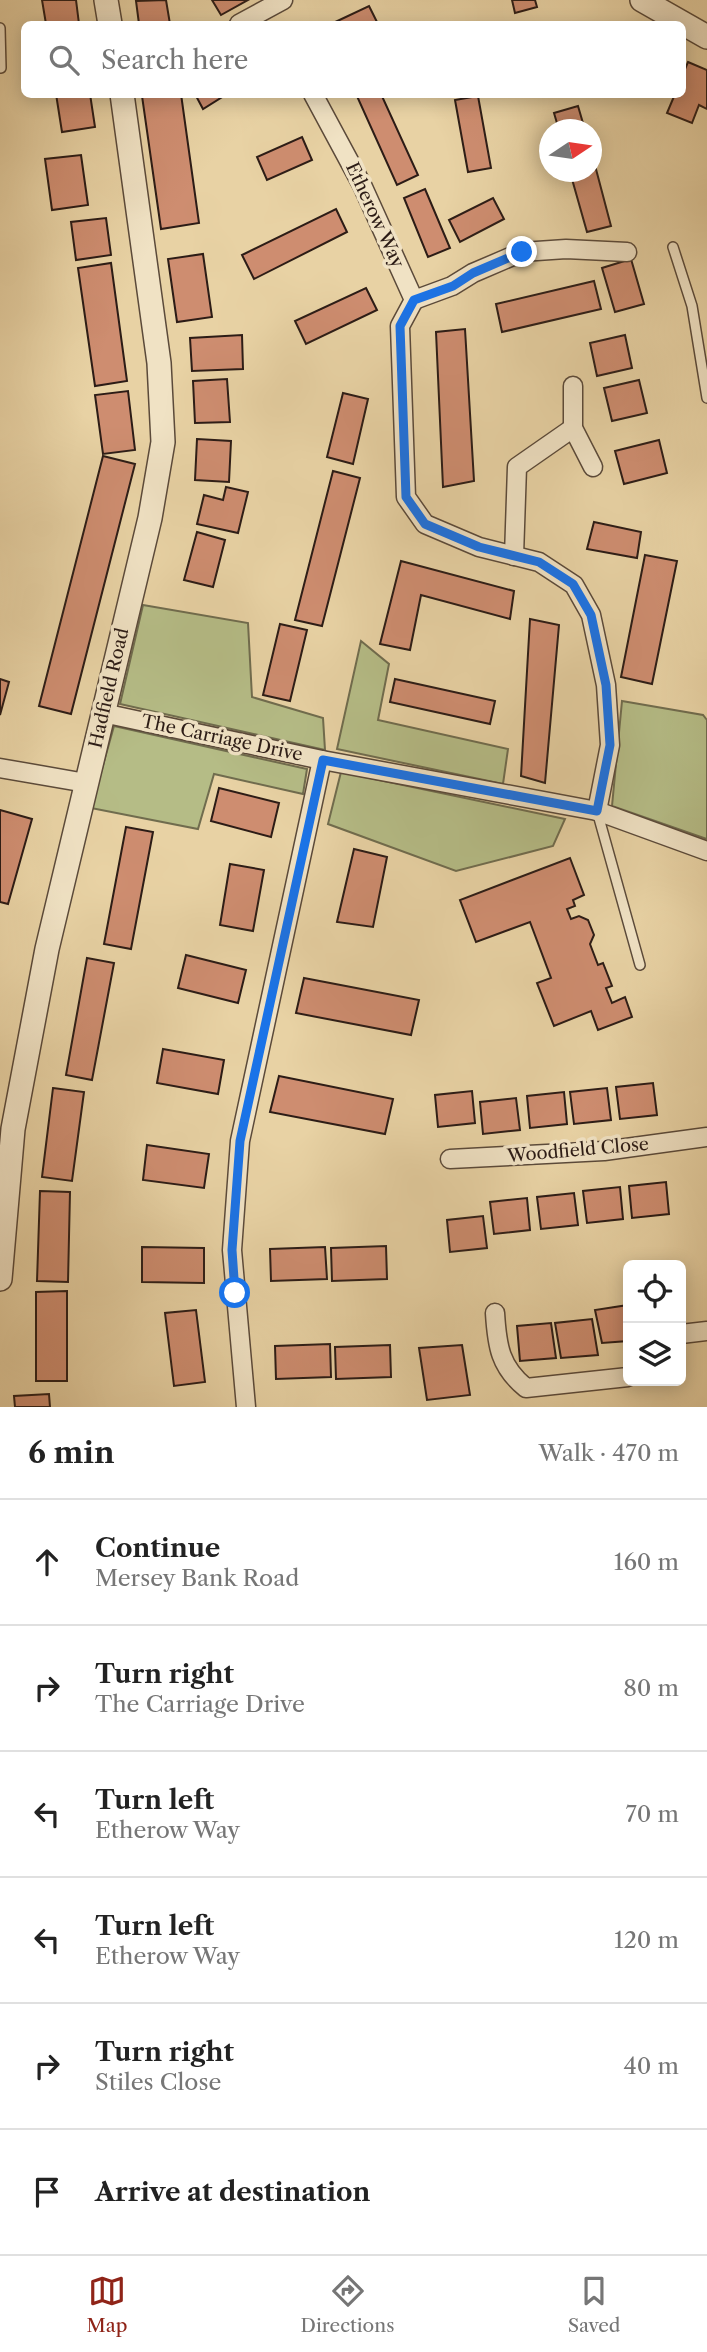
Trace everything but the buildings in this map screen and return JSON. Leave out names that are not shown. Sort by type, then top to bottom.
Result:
[{"type":"street","points":[[106,0],[110,21]]},
{"type":"street","points":[[264,19],[283,0]]},
{"type":"street","points":[[642,0],[679,21]]},
{"type":"street","points":[[686,25],[707,37]]},
{"type":"street","name":"Hadfield Road","points":[[0,1279],[13,1129],[47,949],[150,518],[163,443],[159,363],[122,98]]},
{"type":"street","name":"Etherow Way","points":[[315,98],[362,185],[414,300]]},
{"type":"street","points":[[597,811],[610,745],[606,685],[591,615],[573,584],[539,562],[452,538],[425,524],[406,497],[400,326],[414,300],[453,286],[473,273],[514,255],[566,249],[627,252]]},
{"type":"street","points":[[573,386],[573,428],[593,467]]},
{"type":"street","points":[[514,556],[517,467],[573,428]]},
{"type":"street","name":"The Carriage Drive","points":[[103,713],[323,760],[597,811],[707,850]]},
{"type":"street","points":[[246,1407],[232,1250],[240,1141],[323,760]]},
{"type":"street","points":[[0,768],[86,783]]},
{"type":"street","name":"Woodfield Close","points":[[450,1159],[604,1151],[707,1137]]},
{"type":"street","points":[[495,1313],[498,1352],[510,1375],[526,1388],[623,1378]]},
{"type":"street","points":[[686,1333],[707,1331]]},
{"type":"lane","points":[[0,28],[1,68]]},
{"type":"lane","points":[[673,247],[692,306],[707,398]]},
{"type":"lane","points":[[597,811],[640,965]]},
{"type":"green space","points":[[143,605],[248,623],[252,697],[323,718],[325,750],[120,704]]},
{"type":"green space","points":[[361,641],[389,664],[378,720],[508,749],[503,784],[337,749]]},
{"type":"green space","points":[[622,701],[703,715],[707,720],[707,839],[612,806]]},
{"type":"green space","points":[[114,726],[307,769],[303,794],[214,774],[198,829],[91,808]]},
{"type":"green space","points":[[341,772],[565,819],[553,846],[456,871],[328,824]]},
{"type":"route","points":[[235,1293],[232,1250],[240,1141],[323,760],[597,811],[610,745],[606,685],[591,615],[573,584],[539,562],[479,547],[452,538],[425,524],[406,497],[400,391],[400,326],[414,300],[453,286],[473,273],[522,252]]}]
